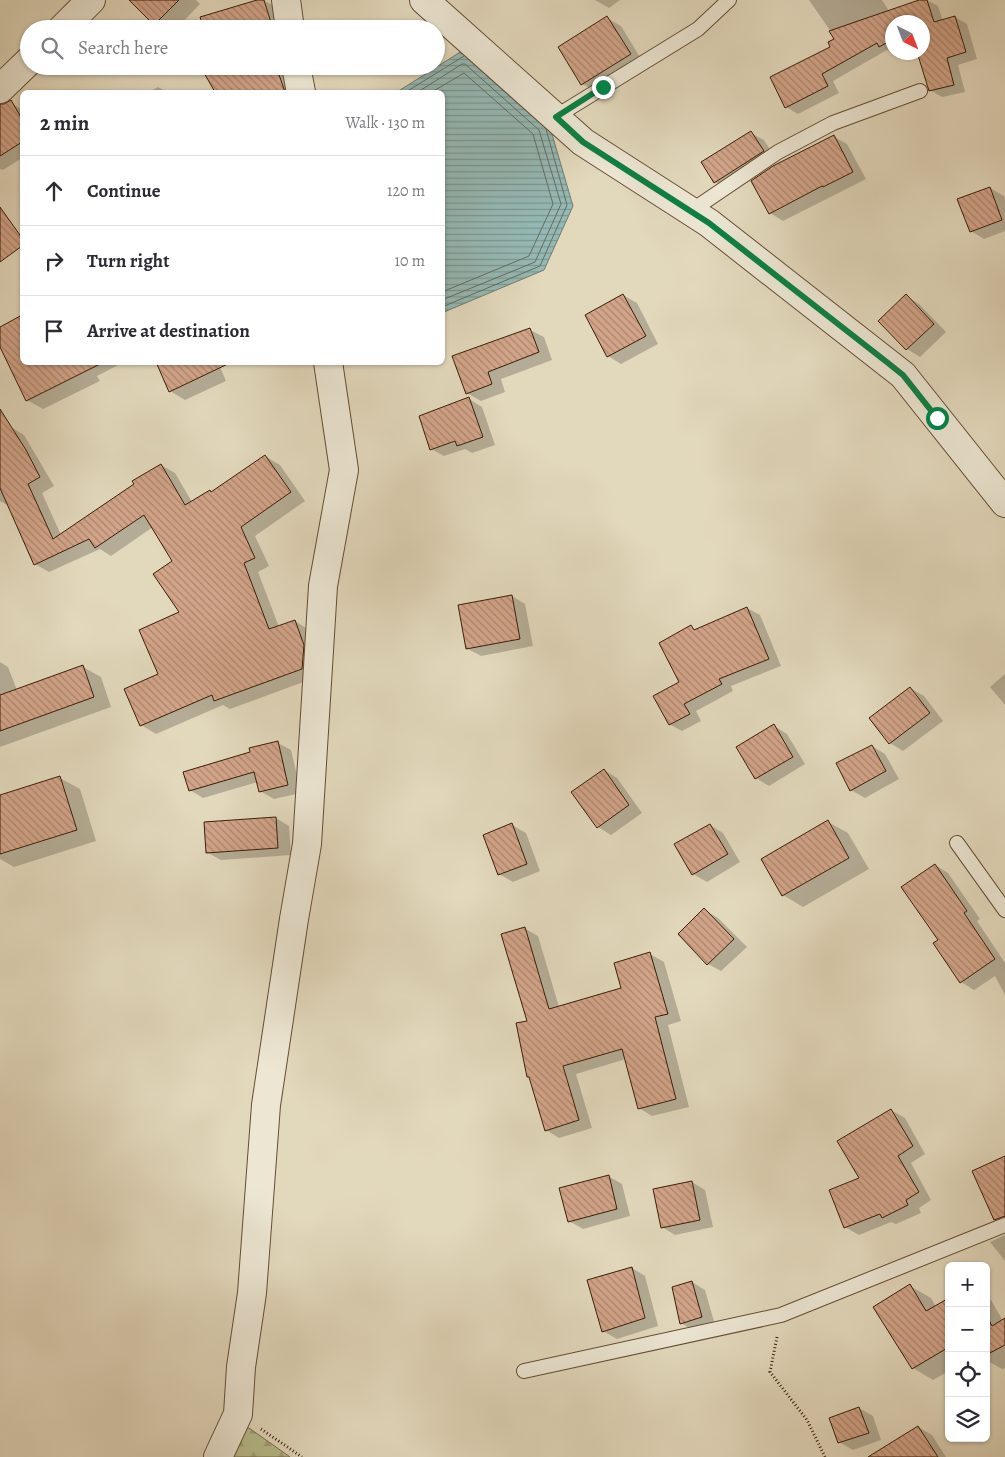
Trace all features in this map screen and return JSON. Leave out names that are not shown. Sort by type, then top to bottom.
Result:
[{"type":"street","points":[[71,20],[91,0]]},
{"type":"street","points":[[286,0],[289,20]]},
{"type":"street","points":[[424,0],[583,142],[709,223],[903,375],[1005,503]]},
{"type":"street","points":[[0,90],[20,70]]},
{"type":"street","points":[[297,75],[300,90]]},
{"type":"street","points":[[218,1457],[238,1414],[241,1367],[252,1293],[266,1105],[307,844],[323,586],[344,470],[337,412],[329,365]]},
{"type":"lane","points":[[556,117],[698,29],[729,0]]},
{"type":"lane","points":[[691,211],[778,152],[832,123],[920,91]]},
{"type":"lane","points":[[957,843],[1005,910]]},
{"type":"lane","points":[[524,1371],[781,1315],[1005,1225]]},
{"type":"path","points":[[781,1315],[770,1372],[807,1420],[825,1457]]},
{"type":"path","points":[[238,1414],[302,1457]]},
{"type":"green space","points":[[241,1428],[249,1428],[290,1457],[224,1457]]},
{"type":"water","points":[[465,49],[549,124],[573,206],[544,270],[445,312],[445,90],[400,90],[424,75],[445,75],[445,62]]},
{"type":"building","points":[[129,0],[179,0],[159,20],[149,20]]},
{"type":"building","points":[[257,0],[264,0],[270,20],[201,20],[200,17]]},
{"type":"building","points":[[919,0],[927,0],[934,22],[955,16],[966,52],[947,58],[954,85],[929,91],[919,60],[930,60],[930,15],[885,15],[885,44],[879,47],[877,43],[822,74],[828,86],[785,108],[770,77],[830,47],[828,42],[834,39],[829,31]]},
{"type":"building","points":[[607,16],[631,54],[581,85],[558,47]]},
{"type":"building","points":[[205,75],[279,75],[284,90],[214,90]]},
{"type":"building","points":[[11,100],[20,116],[20,143],[0,156],[0,104]]},
{"type":"building","points":[[751,131],[764,151],[714,183],[701,162]]},
{"type":"building","points":[[834,135],[853,172],[769,214],[751,181],[773,166]]},
{"type":"building","points":[[990,187],[1002,220],[970,232],[957,199]]},
{"type":"building","points":[[0,207],[20,235],[20,247],[0,262]]},
{"type":"building","points":[[623,294],[646,336],[607,357],[585,315]]},
{"type":"building","points":[[906,294],[934,324],[906,350],[878,321]]},
{"type":"building","points":[[20,316],[20,365],[98,365],[26,401],[0,347],[0,327]]},
{"type":"building","points":[[530,328],[539,352],[488,372],[492,384],[466,394],[452,356]]},
{"type":"building","points":[[157,365],[226,365],[169,392]]},
{"type":"building","points":[[469,397],[483,437],[457,446],[455,441],[430,450],[419,416]]},
{"type":"building","points":[[0,409],[26,450],[40,477],[28,484],[53,539],[134,484],[132,481],[161,464],[185,505],[210,490],[211,492],[265,455],[291,492],[241,527],[255,558],[244,563],[269,629],[295,620],[304,645],[302,669],[214,701],[212,695],[140,726],[124,689],[158,674],[139,630],[179,612],[153,574],[172,561],[144,515],[95,548],[89,539],[34,565],[0,488]]},
{"type":"building","points":[[512,595],[520,639],[466,649],[458,605]]},
{"type":"building","points":[[747,607],[769,659],[719,679],[722,684],[684,704],[690,714],[669,725],[653,696],[679,682],[659,643],[691,625],[694,630]]},
{"type":"building","points":[[83,665],[94,697],[0,731],[0,695]]},
{"type":"building","points":[[910,687],[930,713],[889,744],[869,718]]},
{"type":"building","points":[[774,724],[793,757],[755,779],[736,747]]},
{"type":"building","points":[[278,741],[288,785],[259,792],[254,772],[189,791],[183,772],[250,752],[249,748]]},
{"type":"building","points":[[872,745],[886,771],[850,791],[836,763]]},
{"type":"building","points":[[604,769],[629,805],[597,828],[571,792]]},
{"type":"building","points":[[60,776],[77,830],[0,854],[0,795]]},
{"type":"building","points":[[276,817],[278,848],[206,853],[204,822]]},
{"type":"building","points":[[828,820],[849,858],[782,896],[761,859]]},
{"type":"building","points":[[512,823],[527,864],[498,875],[483,835]]},
{"type":"building","points":[[710,824],[728,854],[692,875],[674,844]]},
{"type":"building","points":[[935,864],[967,911],[964,913],[995,959],[960,983],[933,943],[938,940],[901,887]]},
{"type":"building","points":[[704,908],[734,939],[707,965],[678,934]]},
{"type":"building","points":[[525,927],[549,1009],[621,988],[614,963],[650,952],[668,1014],[655,1017],[676,1099],[638,1109],[622,1049],[563,1066],[579,1120],[545,1131],[529,1077],[527,1077],[516,1023],[527,1021],[501,934]]},
{"type":"building","points":[[891,1109],[913,1146],[898,1156],[919,1192],[906,1200],[908,1205],[882,1218],[880,1214],[844,1228],[829,1190],[859,1178],[837,1141]]},
{"type":"building","points":[[1005,1156],[1005,1216],[994,1220],[972,1171]]},
{"type":"building","points":[[609,1175],[617,1209],[568,1222],[559,1188]]},
{"type":"building","points":[[692,1181],[700,1220],[661,1228],[653,1189]]},
{"type":"building","points":[[632,1267],[645,1318],[602,1332],[587,1280]]},
{"type":"building","points":[[692,1281],[702,1317],[680,1324],[672,1287]]},
{"type":"building","points":[[910,1284],[926,1311],[945,1300],[945,1349],[912,1369],[873,1307]]},
{"type":"building","points":[[1005,1318],[1005,1345],[990,1353],[990,1322],[992,1326]]},
{"type":"building","points":[[859,1407],[869,1433],[838,1443],[829,1418]]},
{"type":"building","points":[[918,1426],[938,1457],[868,1457]]},
{"type":"route","points":[[603,87],[556,117],[583,142],[709,223],[888,363],[903,375],[937,418]]}]
